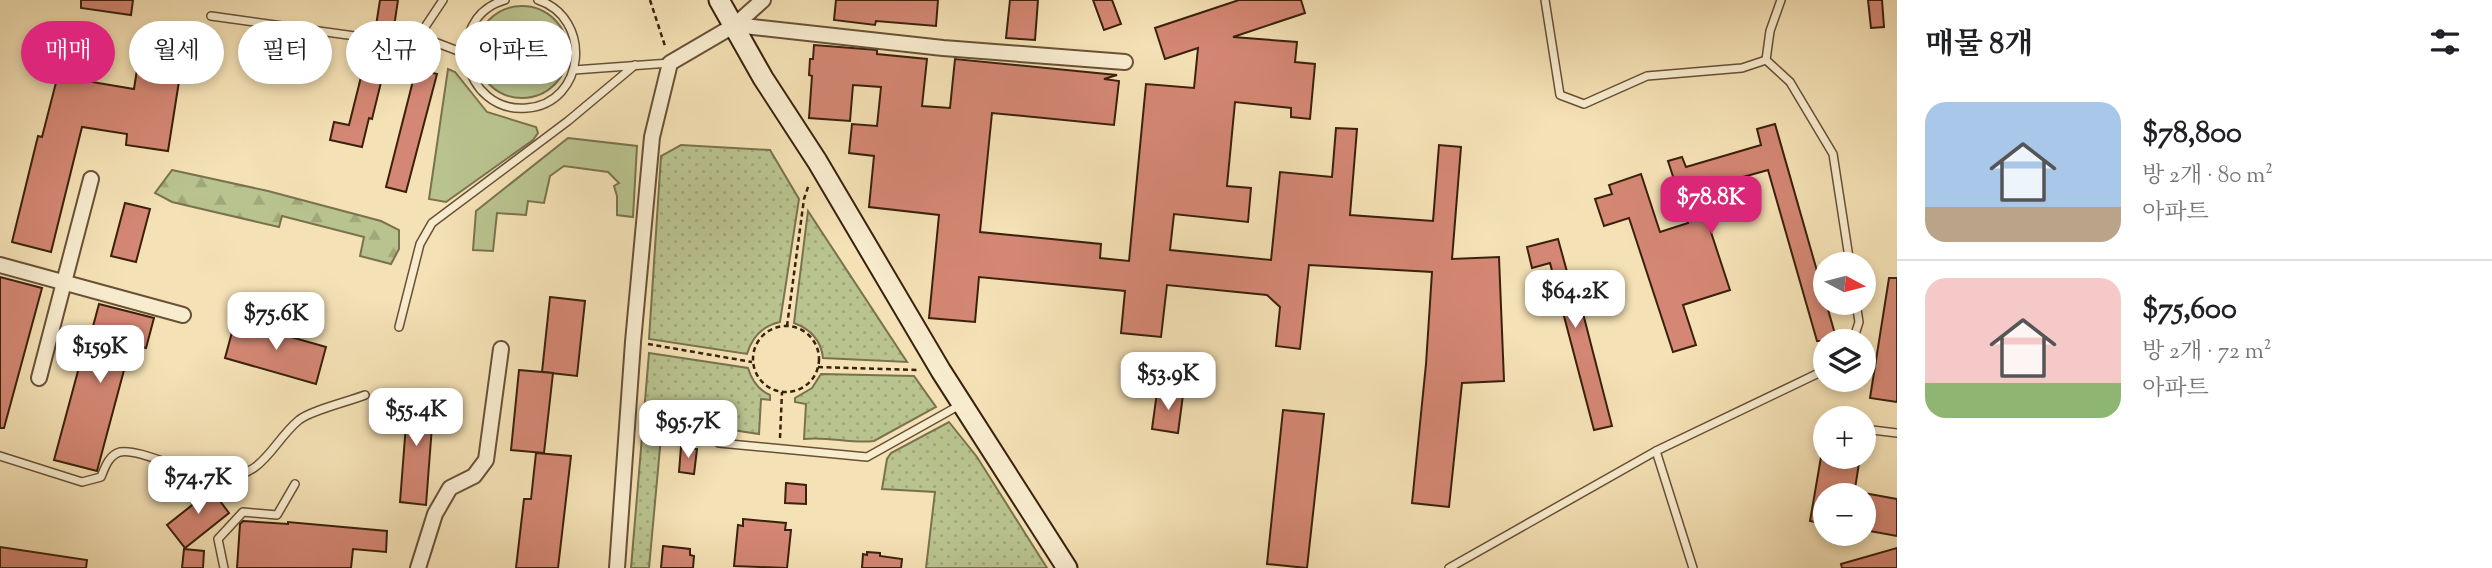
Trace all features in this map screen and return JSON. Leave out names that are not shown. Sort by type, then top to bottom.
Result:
[{"type":"street","points":[[719,0],[763,78],[817,161],[941,371],[1067,568]]},
{"type":"street","points":[[617,568],[633,342],[652,137],[670,63],[735,25],[763,0]]},
{"type":"street","points":[[735,25],[929,46],[1125,62]]},
{"type":"street","points":[[38,378],[91,179]]},
{"type":"street","points":[[0,265],[183,315]]},
{"type":"street","points":[[418,568],[435,514],[450,488],[474,476],[486,460],[502,349]]},
{"type":"lane","points":[[429,21],[443,0]]},
{"type":"lane","points":[[477,21],[485,10],[505,0]]},
{"type":"lane","points":[[538,0],[559,12],[569,24],[575,38],[577,54],[572,76]]},
{"type":"lane","points":[[1545,0],[1560,95],[1584,104],[1647,76],[1742,68],[1766,60]]},
{"type":"lane","points":[[1766,60],[1770,31],[1781,0]]},
{"type":"lane","points":[[211,16],[346,35]]},
{"type":"lane","points":[[1766,60],[1790,82],[1833,154],[1848,252]]},
{"type":"lane","points":[[575,70],[670,63]]},
{"type":"lane","points":[[399,327],[420,244],[432,223],[568,121],[635,65]]},
{"type":"lane","points":[[477,84],[499,103],[513,108],[529,108],[551,100],[568,84]]},
{"type":"lane","points":[[1449,568],[1656,451],[1813,376]]},
{"type":"lane","points":[[0,456],[82,482],[101,477],[108,461],[118,453],[136,452],[178,468],[218,477],[241,475],[268,457],[300,418],[365,396]]},
{"type":"lane","points":[[719,443],[867,457],[962,404]]},
{"type":"lane","points":[[1876,430],[1897,433]]},
{"type":"lane","points":[[1656,451],[1693,568]]},
{"type":"lane","points":[[224,568],[218,540],[243,512],[276,515],[295,484]]},
{"type":"path","points":[[650,0],[670,63]]},
{"type":"path","points":[[787,326],[804,199],[817,161]]},
{"type":"path","points":[[787,326],[799,328],[813,339],[818,349],[818,367],[813,378],[794,391],[782,393],[770,388],[760,380],[752,362],[755,346],[771,329],[787,326]]},
{"type":"path","points":[[633,342],[752,362]]},
{"type":"path","points":[[818,367],[941,371]]},
{"type":"path","points":[[779,449],[782,393]]},
{"type":"green space","points":[[522,6],[540,9],[556,21],[488,21],[504,9]]},
{"type":"green space","points":[[448,69],[455,72],[455,84],[465,84],[487,112],[536,127],[538,133],[533,140],[446,202],[429,199]]},
{"type":"green space","points":[[556,84],[540,95],[522,98],[504,95],[489,85]]},
{"type":"green space","points":[[568,138],[637,146],[633,217],[617,215],[614,186],[619,183],[608,172],[564,166],[550,176],[544,203],[528,201],[526,215],[497,213],[493,251],[473,250],[476,211]]},
{"type":"green space","points":[[681,145],[770,150],[799,199],[780,322],[759,333],[747,354],[649,339],[661,156]]},
{"type":"green space","points":[[172,170],[268,191],[381,221],[399,230],[399,249],[391,264],[360,256],[364,237],[282,216],[279,227],[172,202],[155,193]]},
{"type":"green space","points":[[808,211],[907,362],[823,358],[820,345],[814,336],[794,323]]},
{"type":"green space","points":[[649,353],[748,368],[756,384],[770,395],[770,400],[761,399],[759,434],[706,426],[707,407],[664,404],[649,568],[631,568]]},
{"type":"green space","points":[[821,374],[914,376],[936,407],[874,441],[804,439],[806,404],[795,402],[795,398],[812,388]]},
{"type":"green space","points":[[949,422],[977,457],[1047,568],[926,568],[935,492],[882,489],[887,459],[891,453]]},
{"type":"building","points":[[81,0],[133,0],[131,15],[81,8]]},
{"type":"building","points":[[380,0],[398,0],[395,21],[377,21]]},
{"type":"building","points":[[836,0],[938,0],[936,26],[876,21],[875,25],[834,20]]},
{"type":"building","points":[[1010,0],[1038,0],[1035,40],[1006,38]]},
{"type":"building","points":[[1093,0],[1112,0],[1121,24],[1104,30]]},
{"type":"building","points":[[1239,0],[1301,0],[1305,13],[1233,37],[1297,42],[1295,62],[1315,64],[1310,119],[1291,117],[1291,108],[1235,102],[1227,186],[1251,188],[1248,222],[1174,214],[1170,250],[1271,260],[1280,172],[1332,177],[1336,128],[1357,129],[1350,215],[1433,221],[1439,145],[1461,147],[1452,259],[1499,257],[1504,381],[1462,383],[1449,507],[1412,503],[1432,272],[1309,265],[1300,349],[1276,346],[1280,307],[1267,295],[1167,285],[1161,337],[1121,333],[1125,291],[979,277],[975,322],[929,318],[939,215],[869,207],[874,156],[849,153],[852,124],[877,126],[881,87],[853,85],[850,121],[809,118],[812,76],[809,75],[810,59],[813,59],[814,45],[877,50],[877,54],[927,59],[922,106],[950,108],[955,59],[1117,75],[1104,79],[1119,81],[1114,125],[992,113],[980,232],[1101,244],[1100,258],[1129,261],[1146,84],[1194,88],[1198,48],[1165,59],[1155,28]]},
{"type":"building","points":[[1868,0],[1882,0],[1884,27],[1871,28]]},
{"type":"building","points":[[56,84],[104,84],[134,89],[135,84],[179,84],[168,151],[126,145],[127,134],[82,127],[51,252],[12,242],[38,136],[42,137]]},
{"type":"building","points":[[359,84],[381,84],[362,147],[330,140],[334,122],[349,125]]},
{"type":"building","points":[[412,84],[434,84],[406,192],[386,187]]},
{"type":"building","points":[[1775,124],[1813,257],[1813,315],[1830,315],[1834,329],[1814,329],[1768,170],[1693,191],[1702,218],[1706,217],[1730,290],[1683,305],[1696,345],[1673,352],[1629,218],[1604,226],[1595,199],[1612,194],[1609,185],[1641,174],[1660,232],[1688,223],[1668,161],[1682,157],[1686,167],[1761,145],[1757,129]]},
{"type":"building","points":[[125,203],[150,209],[136,262],[111,256]]},
{"type":"building","points":[[1558,239],[1571,286],[1577,290],[1612,426],[1594,430],[1550,263],[1532,268],[1527,247]]},
{"type":"building","points":[[0,277],[42,288],[4,428],[0,428]]},
{"type":"building","points":[[1889,278],[1897,278],[1897,402],[1870,398],[1871,392],[1876,392],[1876,360]]},
{"type":"building","points":[[550,297],[585,301],[577,376],[542,372]]},
{"type":"building","points":[[99,304],[154,318],[146,348],[131,344],[97,471],[54,460]]},
{"type":"building","points":[[235,321],[326,347],[316,384],[225,358]]},
{"type":"building","points":[[519,370],[553,373],[544,453],[511,450]]},
{"type":"building","points":[[1157,392],[1183,395],[1178,433],[1152,429]]},
{"type":"building","points":[[401,396],[434,400],[426,505],[400,502],[406,424],[398,423]]},
{"type":"building","points":[[1283,410],[1324,414],[1307,568],[1267,564]]},
{"type":"building","points":[[681,447],[697,449],[694,474],[679,472]]},
{"type":"building","points":[[536,453],[571,456],[558,568],[516,568],[524,499],[531,499]]},
{"type":"building","points":[[1819,469],[1858,469],[1856,483],[1817,483]]},
{"type":"building","points":[[205,481],[229,513],[185,548],[167,525],[196,502],[190,493]]},
{"type":"building","points":[[786,483],[806,485],[806,504],[785,503]]},
{"type":"building","points":[[1876,495],[1897,499],[1897,536],[1876,532]]},
{"type":"building","points":[[743,519],[786,523],[785,530],[791,530],[787,568],[734,566],[738,525],[743,526]]},
{"type":"building","points":[[243,521],[288,522],[387,531],[386,552],[353,549],[351,568],[237,568],[240,524]]},
{"type":"building","points":[[663,546],[690,549],[690,555],[694,556],[693,568],[661,568]]},
{"type":"building","points":[[0,547],[87,560],[86,568],[0,568]]},
{"type":"building","points":[[1897,548],[1897,568],[1842,568],[1841,564]]},
{"type":"building","points":[[184,549],[204,551],[203,568],[182,568]]},
{"type":"building","points":[[867,552],[902,559],[901,568],[862,568],[863,554],[867,555]]}]
